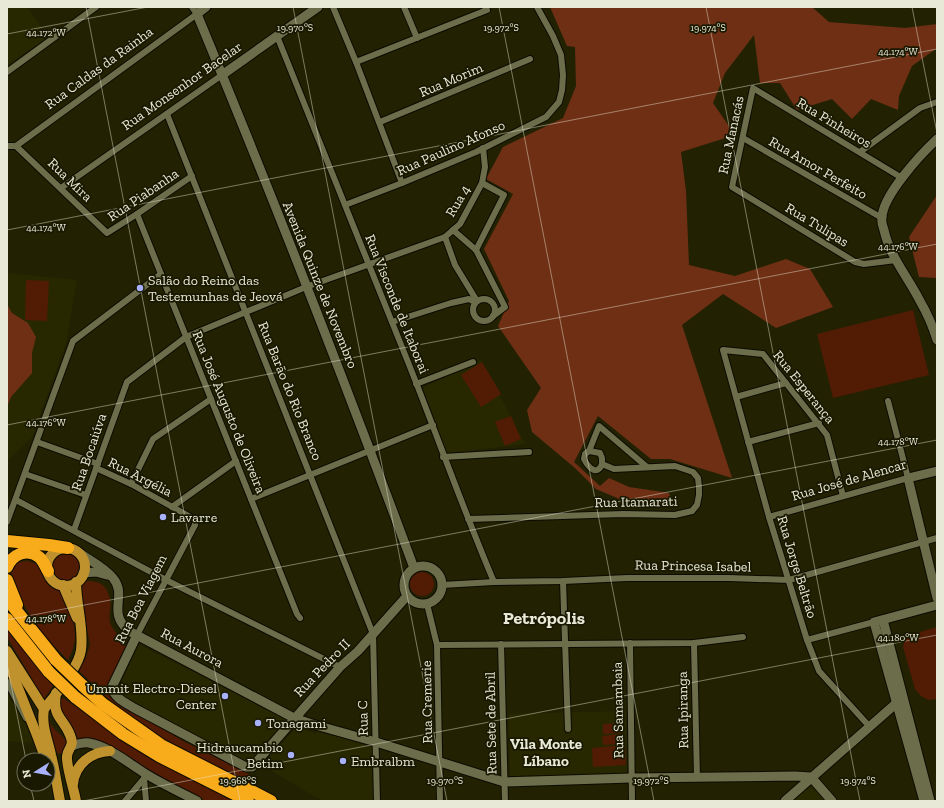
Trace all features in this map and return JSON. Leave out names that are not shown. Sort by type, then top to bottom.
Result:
[{"type":"highway","points":[[7,542],[49,545],[73,550]]},
{"type":"highway","points":[[7,567],[14,557],[27,552],[33,553],[40,557],[48,571]]},
{"type":"highway","points":[[7,580],[12,594],[27,624]]},
{"type":"highway","points":[[7,599],[56,660],[103,704],[160,745],[271,801]]},
{"type":"highway","points":[[7,619],[49,672],[75,697],[123,734],[153,752],[248,801]]},
{"type":"main road","points":[[57,550],[73,550],[84,562],[83,573],[76,582],[67,586],[53,580],[48,571],[49,559],[57,550]]},
{"type":"main road","points":[[44,709],[77,662],[81,650],[81,631],[76,582]]},
{"type":"main road","points":[[63,585],[77,617],[81,631]]},
{"type":"main road","points":[[7,651],[44,709],[44,725],[47,752]]},
{"type":"main road","points":[[7,660],[38,738],[45,752]]},
{"type":"main road","points":[[56,693],[56,711],[60,720],[70,734],[69,750],[73,788],[76,801]]},
{"type":"main road","points":[[56,758],[60,758],[69,750]]},
{"type":"main road","points":[[73,788],[76,773],[84,761],[96,753],[110,751]]},
{"type":"main road","points":[[56,789],[59,801]]},
{"type":"street","points":[[7,72],[96,7]]},
{"type":"street","name":"Rua Caldas da Rainha","points":[[16,146],[194,10],[206,7]]},
{"type":"street","name":"Rua Monsenhor Bacelar","points":[[61,188],[318,7]]},
{"type":"street","points":[[333,7],[380,122],[402,183]]},
{"type":"street","points":[[404,7],[417,38]]},
{"type":"street","name":"Rua Paulino Afonso","points":[[345,205],[402,183],[483,148],[546,117],[559,102],[562,90],[563,75],[560,55],[553,36],[537,7]]},
{"type":"street","points":[[356,62],[417,38],[486,8]]},
{"type":"street","name":"Avenida Quinze de Novembro","points":[[194,10],[222,75],[306,287],[414,568]]},
{"type":"street","name":"Rua Visconde de Itaborai","points":[[276,36],[392,322],[433,425],[443,457],[494,582]]},
{"type":"street","name":"Rua Morim","points":[[380,122],[530,59]]},
{"type":"street","name":"Rua Manacás","points":[[732,187],[753,88]]},
{"type":"street","name":"Rua Pinheiros","points":[[753,88],[902,178]]},
{"type":"street","points":[[860,152],[920,108],[937,102]]},
{"type":"street","name":"Rua Barão do Rio Branco","points":[[167,114],[373,634]]},
{"type":"street","name":"Rua Amor Perfeito","points":[[743,138],[882,218]]},
{"type":"street","points":[[937,139],[902,178],[886,202],[882,218],[886,240],[920,300],[937,340]]},
{"type":"street","points":[[7,146],[16,146]]},
{"type":"street","name":"Rua Mira","points":[[16,146],[107,233]]},
{"type":"street","name":"Rua 4","points":[[476,302],[455,265],[446,237],[460,224],[482,184],[485,167],[483,148]]},
{"type":"street","name":"Rua Piabanha","points":[[107,233],[192,176]]},
{"type":"street","points":[[476,250],[504,195],[482,184]]},
{"type":"street","name":"Rua Tulipas","points":[[732,187],[855,262],[864,264],[896,260]]},
{"type":"street","name":"Rua José Augusto de Oliveira","points":[[137,214],[297,614],[300,618]]},
{"type":"street","points":[[453,230],[476,250],[505,307],[493,316],[484,321],[477,319],[475,316],[473,309],[476,302],[481,298],[485,298],[492,302],[495,309],[493,316]]},
{"type":"street","points":[[186,337],[306,287],[446,237]]},
{"type":"street","points":[[7,522],[73,341],[161,274]]},
{"type":"street","points":[[392,322],[451,302],[469,299],[476,302]]},
{"type":"street","name":"Rua Bocaiúva","points":[[74,530],[127,382],[186,337]]},
{"type":"street","name":"Rua Esperança","points":[[723,350],[763,354],[827,435],[843,496]]},
{"type":"street","name":"Rua Jorge Beltrão","points":[[723,350],[769,517],[806,640],[819,671],[869,726]]},
{"type":"street","points":[[416,384],[473,362]]},
{"type":"street","points":[[736,397],[786,382]]},
{"type":"street","points":[[131,484],[153,439],[211,399]]},
{"type":"street","points":[[888,401],[937,598]]},
{"type":"street","points":[[748,442],[819,423]]},
{"type":"street","points":[[251,499],[433,425]]},
{"type":"street","points":[[602,464],[600,453],[589,451],[599,426],[647,467]]},
{"type":"street","name":"Rua Argélia","points":[[37,442],[97,466],[194,518]]},
{"type":"street","name":"Rua Itamarati","points":[[468,519],[623,514],[675,515],[692,511],[697,505],[699,495],[698,478],[693,472],[675,466],[614,469],[602,464],[597,470],[590,469],[584,459],[585,454],[589,451]]},
{"type":"street","points":[[443,457],[529,452]]},
{"type":"street","points":[[172,507],[236,460]]},
{"type":"street","name":"Rua José de Alencar","points":[[769,517],[937,471]]},
{"type":"street","points":[[25,474],[86,495]]},
{"type":"street","points":[[16,500],[166,580],[340,666]]},
{"type":"street","name":"Rua Boa Viagem","points":[[113,692],[112,687],[137,635],[195,525],[194,518]]},
{"type":"street","name":"Rua Princesa Isabel","points":[[442,585],[627,578],[789,580],[937,538]]},
{"type":"street","points":[[73,550],[98,565],[113,577]]},
{"type":"street","points":[[427,566],[438,573],[441,578],[442,585],[438,597],[433,602],[427,604],[416,603],[407,596],[404,590],[404,584],[409,572],[414,568],[427,566]]},
{"type":"street","points":[[83,573],[96,572],[113,577]]},
{"type":"street","name":"Rua Aurora","points":[[113,577],[119,593],[118,619],[122,625],[137,635],[294,718],[504,782],[631,778],[811,777]]},
{"type":"street","points":[[563,581],[568,729]]},
{"type":"street","name":"Rua Pedro II","points":[[113,692],[117,698],[134,708],[246,767],[252,767],[340,666],[358,651],[407,596]]},
{"type":"street","name":"Rua Cremerie","points":[[427,604],[437,645],[440,801]]},
{"type":"street","points":[[806,640],[937,605]]},
{"type":"street","points":[[878,621],[924,801]]},
{"type":"street","name":"Rua C","points":[[373,634],[377,801]]},
{"type":"street","points":[[437,645],[694,643],[743,637]]},
{"type":"street","name":"Rua Samambaia","points":[[630,643],[632,801]]},
{"type":"street","name":"Rua Ipiranga","points":[[694,643],[697,777]]},
{"type":"street","name":"Rua Sete de Abril","points":[[501,644],[505,801]]},
{"type":"street","points":[[7,682],[22,712],[38,738]]},
{"type":"street","points":[[785,801],[899,701]]},
{"type":"street","points":[[899,701],[930,801]]},
{"type":"street","points":[[69,750],[81,743],[88,742],[97,745],[110,751],[146,776],[197,801]]},
{"type":"street","points":[[125,801],[146,776]]},
{"type":"street","points":[[146,776],[146,801]]},
{"type":"street","points":[[811,777],[832,801]]},
{"type":"shaded area","points":[[7,7],[27,7],[48,37],[7,65]]},
{"type":"shaded area","points":[[550,7],[812,7],[829,22],[905,28],[937,24],[937,48],[912,66],[899,96],[898,110],[871,99],[852,119],[832,99],[797,110],[780,83],[760,83],[754,35],[725,73],[713,103],[735,135],[681,152],[686,191],[689,265],[735,276],[786,259],[810,269],[833,307],[776,328],[723,294],[682,325],[732,478],[670,459],[651,459],[598,416],[574,462],[600,486],[609,478],[629,487],[669,493],[673,505],[631,504],[596,489],[575,468],[532,432],[527,410],[541,388],[498,326],[509,301],[484,249],[513,194],[486,179],[503,147],[563,118],[576,86],[575,47],[567,46]]},
{"type":"shaded area","points":[[937,195],[937,278],[919,277],[909,237]]},
{"type":"shaded area","points":[[7,273],[77,280],[66,343],[32,437],[7,461]]},
{"type":"shaded area","points":[[26,280],[49,281],[47,321],[25,320]]},
{"type":"shaded area","points":[[7,304],[12,313],[28,323],[36,337],[32,353],[32,373],[11,397],[7,407]]},
{"type":"shaded area","points":[[913,310],[929,375],[833,398],[817,334]]},
{"type":"shaded area","points":[[481,360],[525,444],[446,453],[423,388]]},
{"type":"shaded area","points":[[482,362],[501,394],[481,407],[461,375]]},
{"type":"shaded area","points":[[511,416],[521,439],[505,446],[495,422]]},
{"type":"shaded area","points":[[66,554],[76,558],[80,568],[76,578],[66,582],[56,578],[52,568],[56,558]]},
{"type":"shaded area","points":[[26,561],[38,566],[49,586],[61,590],[67,603],[75,634],[75,641],[68,660],[40,632],[21,600],[11,579],[12,569],[18,562]]},
{"type":"shaded area","points":[[422,572],[430,576],[434,584],[430,592],[422,596],[414,592],[410,584],[414,576]]},
{"type":"shaded area","points":[[86,581],[99,583],[107,591],[110,603],[110,622],[127,649],[116,674],[117,703],[185,742],[251,775],[257,785],[227,773],[161,738],[123,713],[78,670],[85,660],[90,645],[79,588]]},
{"type":"shaded area","points":[[7,626],[19,644],[53,686],[44,699],[7,637]]},
{"type":"shaded area","points":[[937,627],[937,699],[928,700],[921,696],[915,689],[903,647],[905,639],[910,635]]},
{"type":"shaded area","points":[[139,645],[291,721],[251,764],[121,700],[117,690]]},
{"type":"shaded area","points":[[7,693],[31,733],[34,743],[7,741]]},
{"type":"shaded area","points":[[63,698],[97,721],[233,801],[206,801],[164,779],[101,742],[78,739],[73,728],[62,718],[57,706]]},
{"type":"shaded area","points":[[626,711],[627,774],[510,776],[509,714]]},
{"type":"shaded area","points":[[48,717],[52,726],[66,741],[65,748],[62,753],[59,754],[56,751],[50,737]]},
{"type":"shaded area","points":[[620,723],[621,733],[603,734],[603,724]]},
{"type":"shaded area","points":[[298,726],[316,734],[317,728],[373,746],[374,801],[325,801],[265,767],[268,758]]},
{"type":"shaded area","points":[[620,734],[621,744],[603,745],[602,736]]},
{"type":"shaded area","points":[[625,745],[626,765],[593,767],[592,748]]},
{"type":"shaded area","points":[[813,786],[826,801],[794,801],[806,788]]},
{"type":"place","name":"Salão do Reino das Testemunhas de Jeová","points":[[140,288]]},
{"type":"place","name":"Lavarre","points":[[163,517]]},
{"type":"place","name":"Ummit Electro-Diesel Center","points":[[225,696]]},
{"type":"place","name":"Tonagami","points":[[258,723]]},
{"type":"place","name":"Hidraucambio Betim","points":[[291,755]]},
{"type":"place","name":"Embralbm","points":[[343,761]]},
{"type":"district","name":"Petrópolis","points":[[544,618]]},
{"type":"district","name":"Vila Monte Líbano","points":[[546,752]]}]
